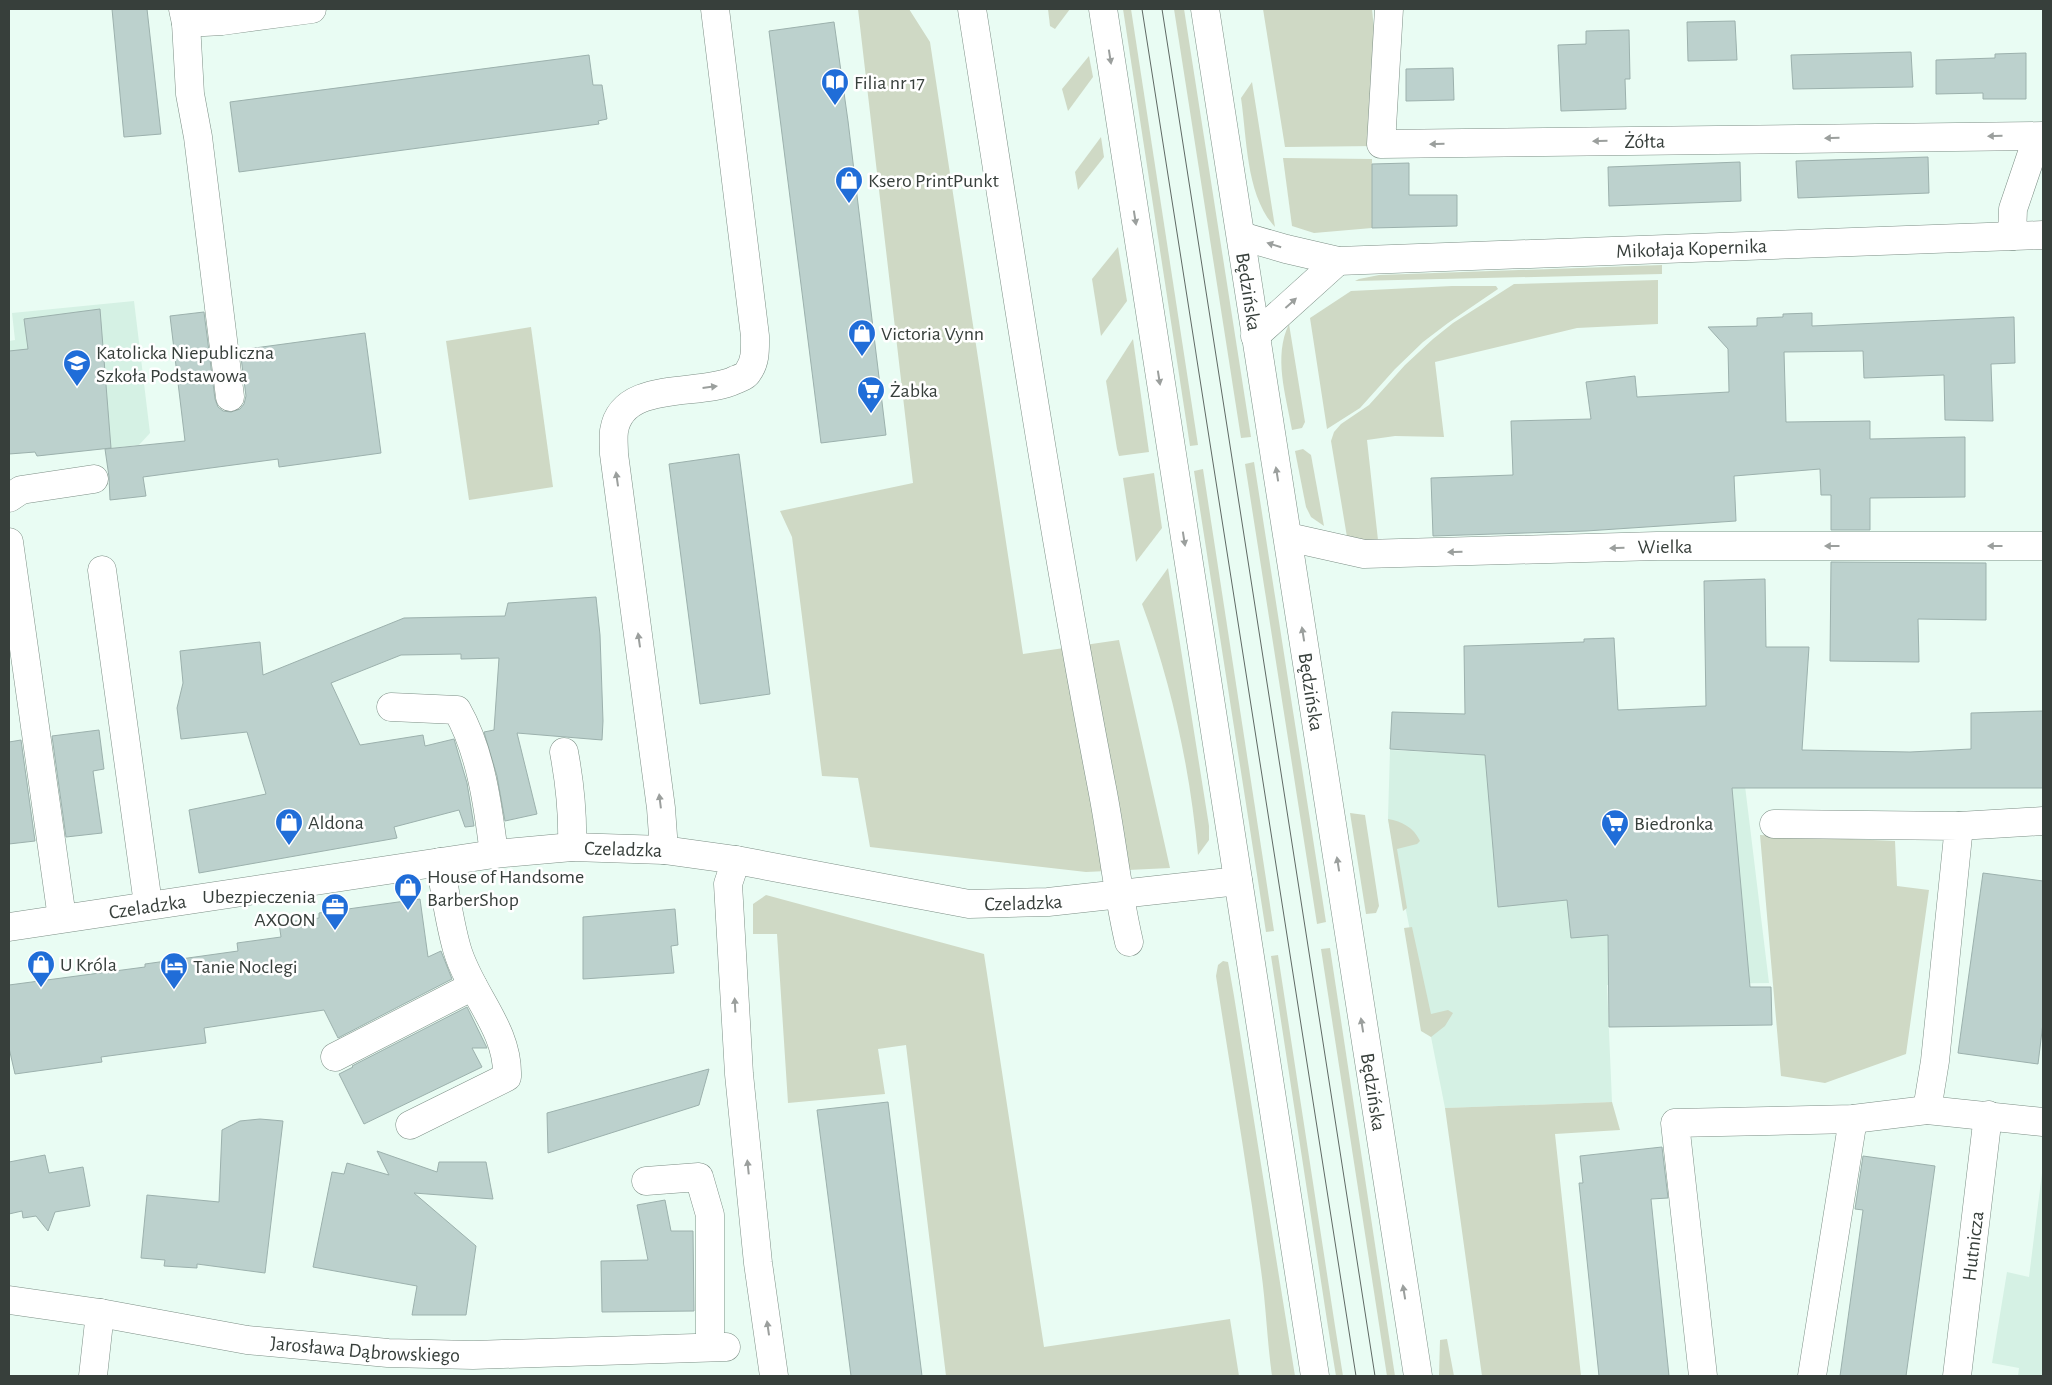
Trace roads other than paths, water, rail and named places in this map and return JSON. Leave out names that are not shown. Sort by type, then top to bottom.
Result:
[{"type":"street","points":[[230,397],[198,137],[190,94],[185,16],[222,21],[312,9]]},
{"type":"street","points":[[664,850],[662,808],[614,454],[614,430],[623,412],[636,400],[657,393],[725,385],[747,374],[755,357],[755,336],[715,9]]},
{"type":"street","points":[[972,9],[1070,622],[1110,828],[1118,895],[1129,942]]},
{"type":"street","points":[[1102,9],[1315,1376]]},
{"type":"street","name":"Będzińska","points":[[1205,9],[1418,1376]]},
{"type":"street","name":"Żółta","points":[[1389,9],[1381,144],[2043,136]]},
{"type":"street","points":[[2012,236],[2013,209],[2032,153],[2043,142]]},
{"type":"street","name":"Mikołaja Kopernika","points":[[1241,236],[1338,261],[2043,235]]},
{"type":"street","points":[[1255,336],[1338,261]]},
{"type":"street","points":[[9,498],[21,490],[94,479]]},
{"type":"street","name":"Wielka","points":[[1288,537],[1364,554],[1657,546],[2043,546]]},
{"type":"street","points":[[9,542],[62,918]]},
{"type":"street","points":[[102,570],[148,904]]},
{"type":"street","points":[[391,707],[457,710],[468,729],[481,776],[494,854]]},
{"type":"street","points":[[564,752],[570,785],[573,825],[572,847]]},
{"type":"street","points":[[1774,824],[1959,826],[2043,822]]},
{"type":"street","points":[[1927,1110],[1935,1061],[1959,826]]},
{"type":"street","name":"Czeladzka","points":[[9,927],[148,904],[494,854],[572,847],[664,850],[736,860],[969,904],[1048,902],[1238,882]]},
{"type":"street","points":[[736,860],[728,884],[738,1074],[758,1263],[774,1376]]},
{"type":"street","points":[[410,1125],[507,1077],[508,1061],[499,1033],[457,950],[440,862]]},
{"type":"street","points":[[335,1057],[474,986]]},
{"type":"street","points":[[1702,1376],[1675,1123],[1853,1119],[1927,1110],[2043,1122]]},
{"type":"street","name":"Hutnicza","points":[[1957,1376],[1988,1115]]},
{"type":"street","points":[[1812,1376],[1853,1119]]},
{"type":"street","name":"Jarosława Dąbrowskiego","points":[[9,1300],[100,1313],[247,1340],[388,1353],[472,1355],[718,1347],[710,1215],[699,1177],[646,1181]]},
{"type":"street","points":[[93,1376],[100,1313]]},
{"type":"tram line","points":[[1142,9],[1356,1376]]},
{"type":"tram line","points":[[1162,9],[1375,1376]]},
{"type":"place","name":"Filia nr 17","points":[[835,106]]},
{"type":"place","name":"Ksero PrintPunkt","points":[[849,204]]},
{"type":"place","name":"Victoria Vynn","points":[[862,357]]},
{"type":"place","name":"Katolicka Niepubliczna Szkoła Podstawowa","points":[[77,387]]},
{"type":"place","name":"Żabka","points":[[871,414]]},
{"type":"place","name":"Aldona","points":[[289,846]]},
{"type":"place","name":"Biedronka","points":[[1615,847]]},
{"type":"place","name":"House of Handsome BarberShop","points":[[408,911]]},
{"type":"place","name":"Ubezpieczenia AXOON","points":[[335,931]]},
{"type":"place","name":"U Króla","points":[[41,988]]},
{"type":"place","name":"Tanie Noclegi","points":[[174,990]]}]
